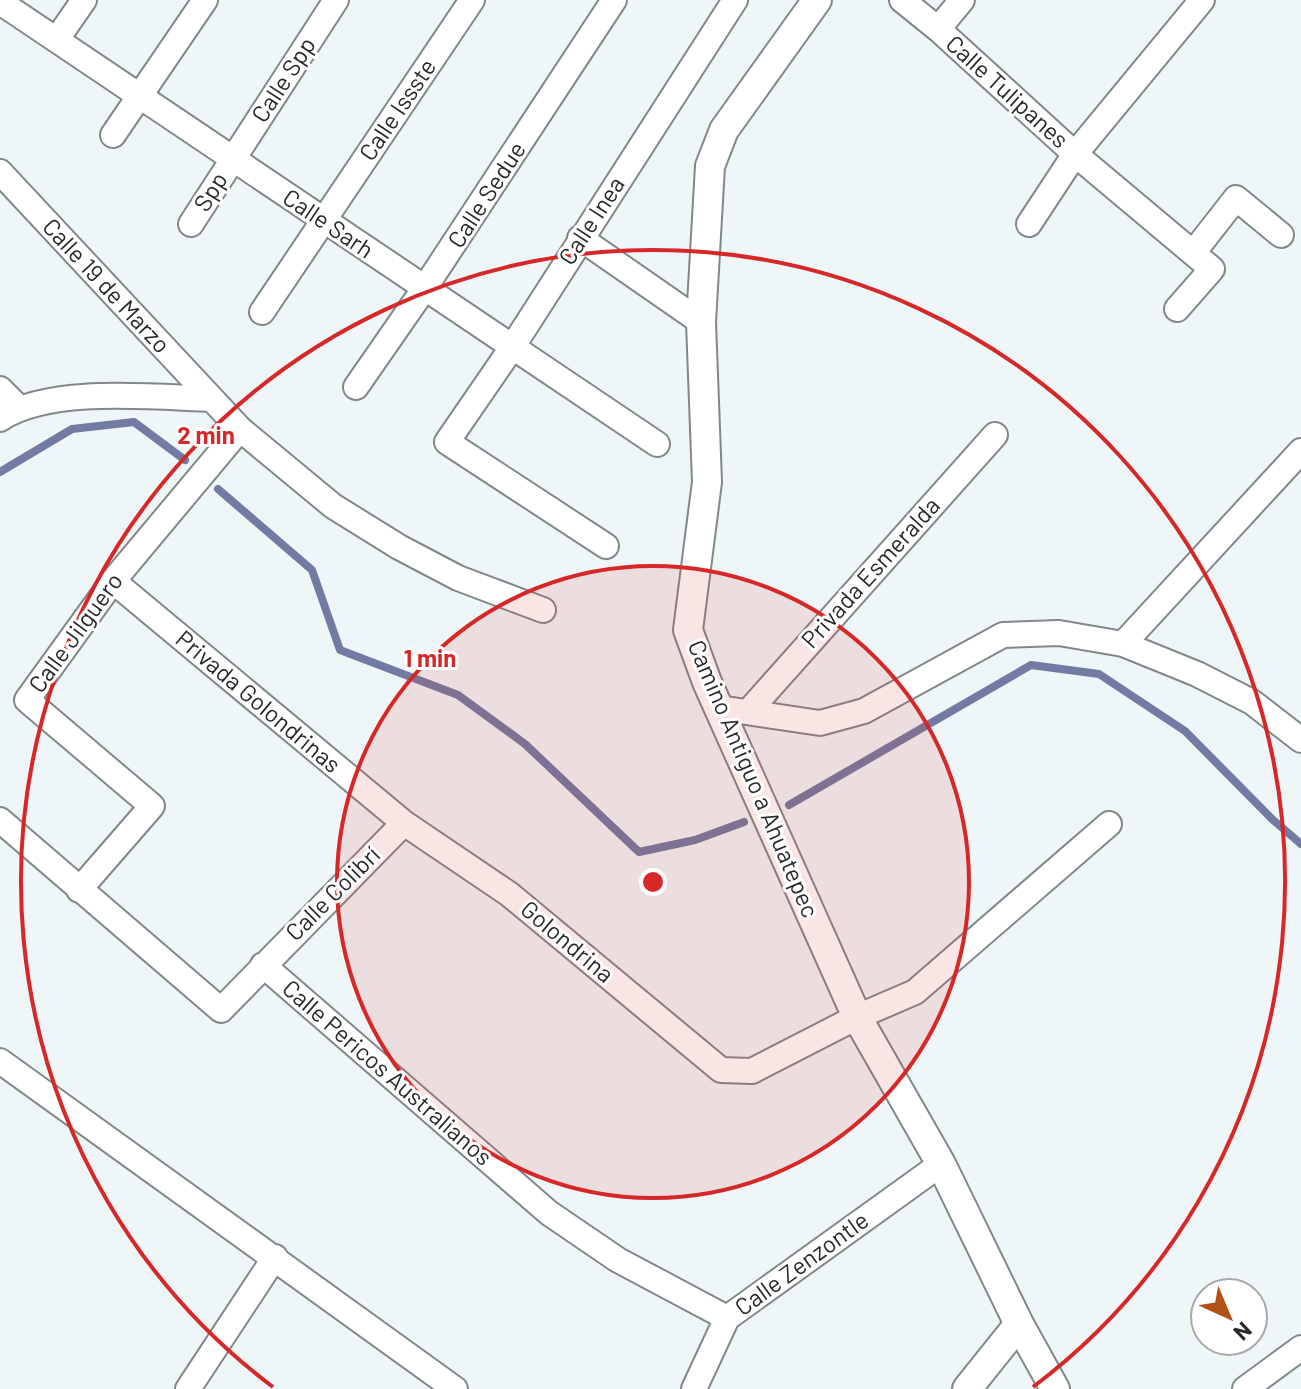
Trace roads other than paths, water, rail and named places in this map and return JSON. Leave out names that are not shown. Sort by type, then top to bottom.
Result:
[{"type":"street","points":[[57,39],[84,0]]},
{"type":"street","points":[[113,135],[205,0]]},
{"type":"street","name":"Calle Spp","points":[[231,160],[336,0]]},
{"type":"street","name":"Calle Issste","points":[[262,312],[472,0]]},
{"type":"street","name":"Calle Sedue","points":[[356,387],[614,0]]},
{"type":"street","name":"Calle Inea","points":[[606,546],[447,442],[513,346],[735,0]]},
{"type":"street","name":"Camino Antiguo a Ahuatepec","points":[[817,0],[724,130],[710,166],[701,322],[707,482],[688,630],[719,708],[857,1017],[941,1164],[1019,1324],[1055,1389]]},
{"type":"street","name":"Calle Tulipanes","points":[[902,0],[1075,154],[1212,269],[1177,309]]},
{"type":"street","points":[[938,29],[962,0]]},
{"type":"street","points":[[1029,224],[1075,154],[1202,0]]},
{"type":"street","name":"Calle Sarh","points":[[0,2],[657,444]]},
{"type":"street","name":"Spp","points":[[191,224],[231,160]]},
{"type":"street","name":"Calle 19 de Marzo","points":[[0,172],[240,429],[333,506],[399,547],[458,578],[543,610]]},
{"type":"street","points":[[1193,253],[1236,198],[1281,235]]},
{"type":"street","points":[[580,238],[701,322]]},
{"type":"street","points":[[0,389],[9,413],[98,395],[211,399]]},
{"type":"street","name":"Calle Jilguero","points":[[79,890],[152,806],[27,700],[113,581],[240,429]]},
{"type":"street","name":"Privada Esmeralda","points":[[748,712],[995,435]]},
{"type":"street","points":[[1123,644],[1301,451]]},
{"type":"street","name":"Privada Golondrinas","points":[[113,581],[404,823]]},
{"type":"street","points":[[719,708],[820,723],[864,711],[1003,635],[1059,633],[1123,644],[1197,674],[1290,719],[1301,740]]},
{"type":"street","name":"Calle Pericos Australianos","points":[[0,820],[221,1010],[263,965],[549,1213],[618,1260],[727,1318]]},
{"type":"street","name":"Calle Colibrí","points":[[263,965],[404,823]]},
{"type":"street","name":"Golondrina","points":[[404,823],[509,894],[721,1070],[752,1071],[857,1017]]},
{"type":"street","points":[[857,1017],[915,992],[1109,824]]},
{"type":"street","points":[[3,1068],[275,1257],[455,1389]]},
{"type":"street","name":"Calle Zenzontle","points":[[694,1389],[727,1318],[941,1164]]},
{"type":"street","points":[[188,1389],[275,1257]]},
{"type":"street","points":[[967,1389],[1019,1324]]},
{"type":"street","points":[[1245,1389],[1301,1348]]},
{"type":"waterway","points":[[0,472],[72,429],[134,422],[185,460]]},
{"type":"waterway","points":[[218,489],[312,570],[340,650],[458,695],[525,744],[639,852],[695,840],[744,822]]},
{"type":"waterway","points":[[789,805],[1031,665],[1099,674],[1185,731],[1301,844]]}]
